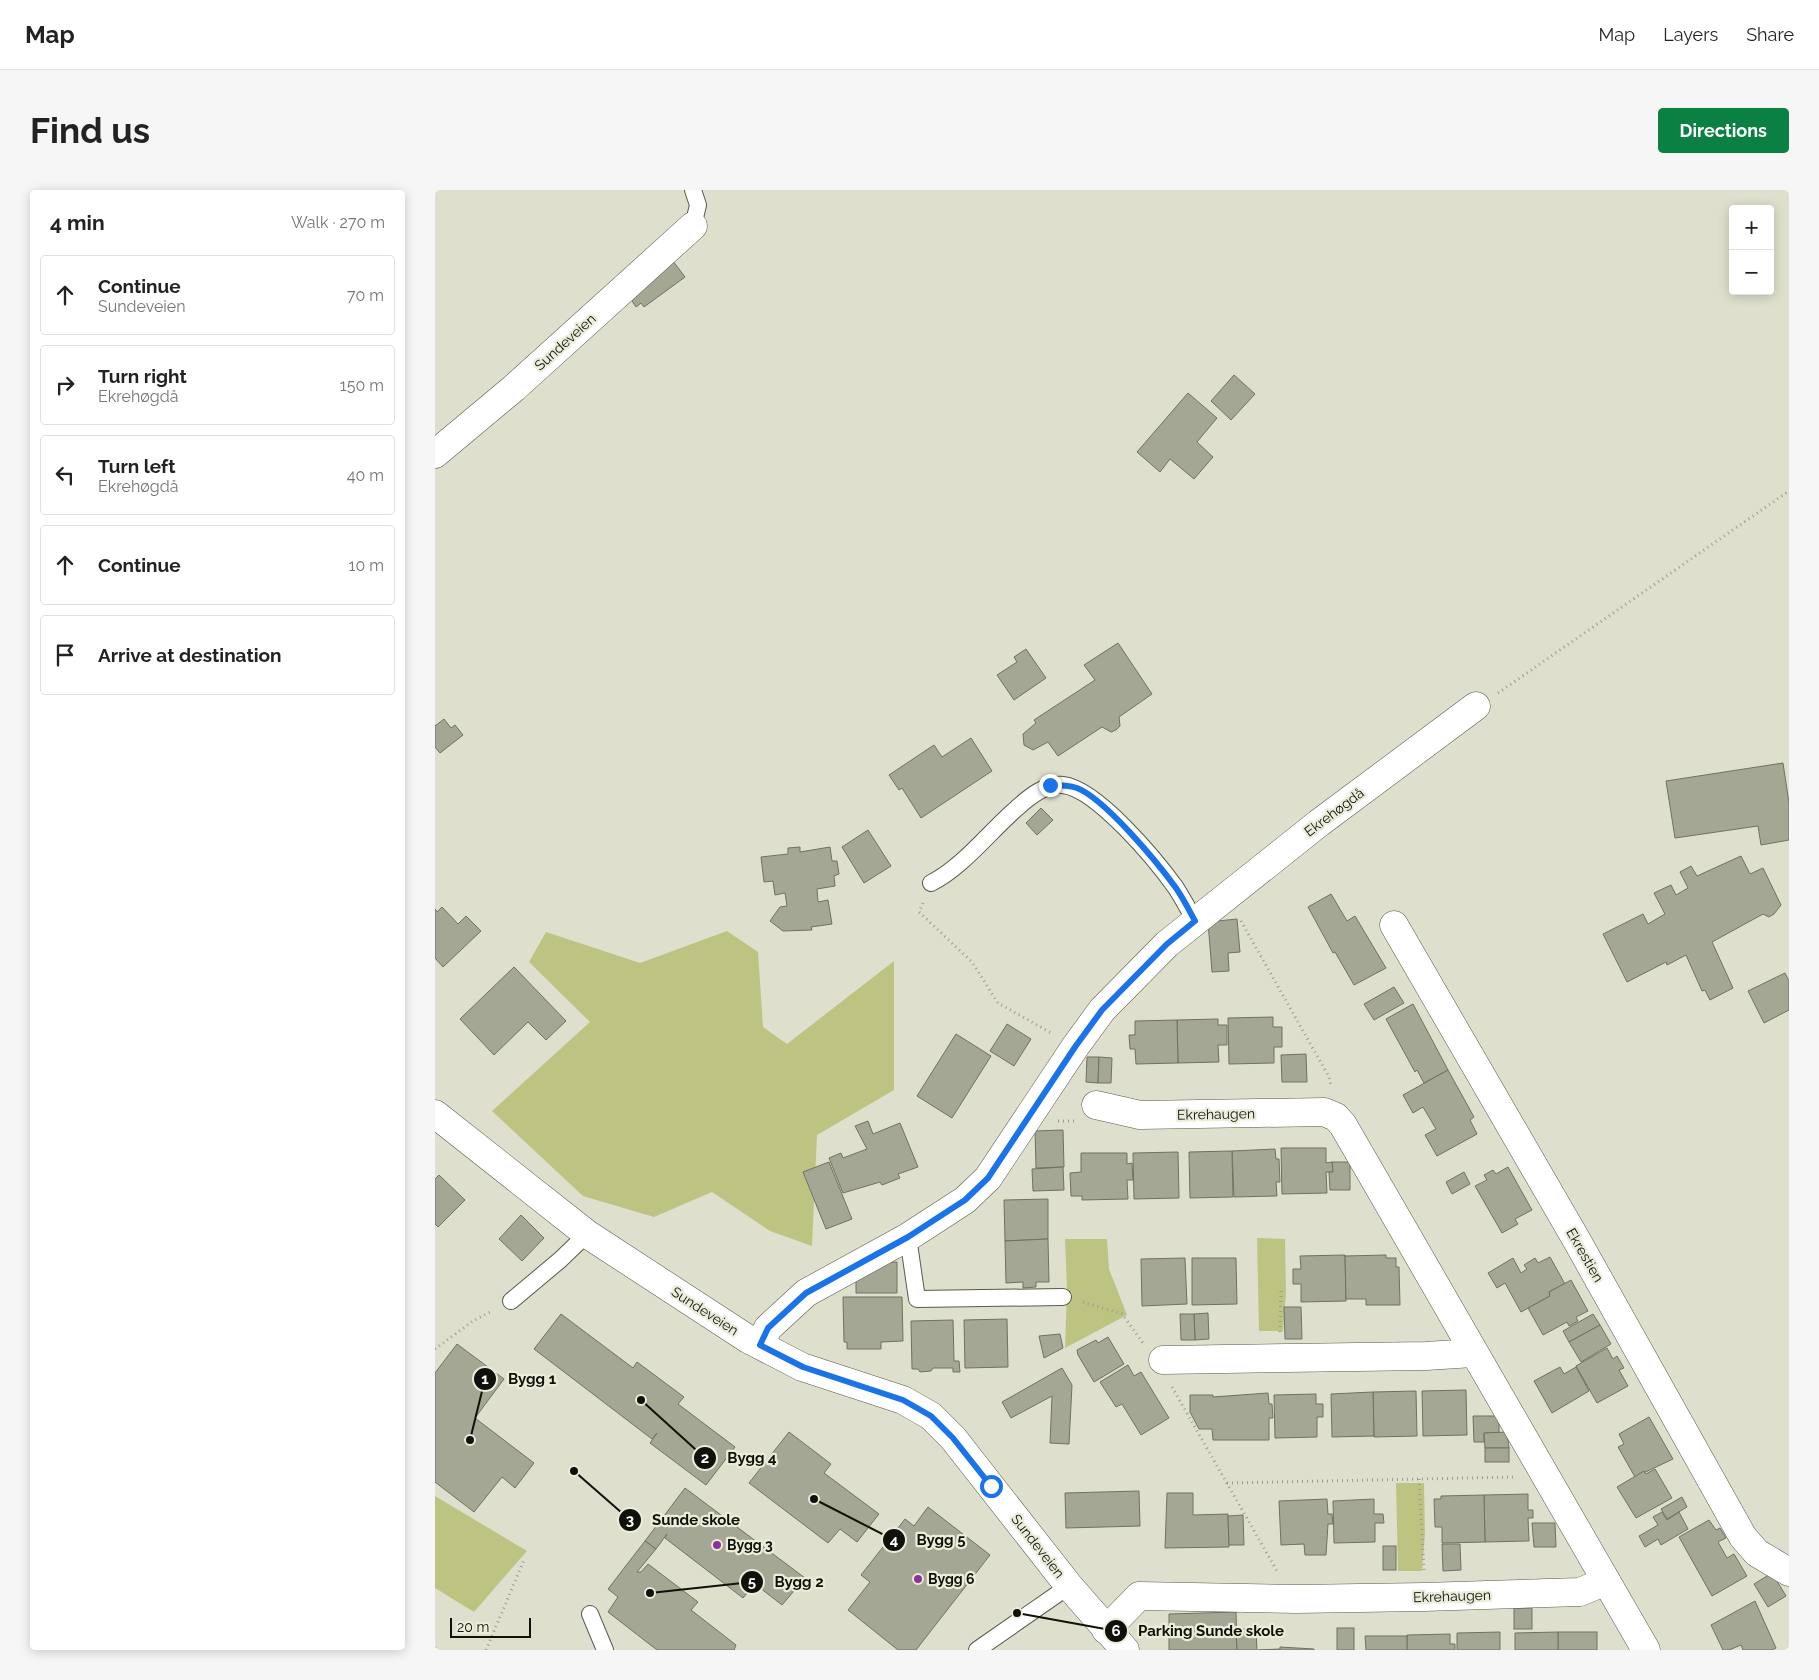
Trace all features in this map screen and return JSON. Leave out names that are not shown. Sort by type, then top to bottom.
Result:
[{"type":"street","name":"Sundeveien","points":[[435,454],[514,388],[693,226]]},
{"type":"street","name":"Ekrehøgdå","points":[[760,1345],[768,1328],[806,1293],[908,1237],[965,1200],[988,1178],[1075,1047],[1102,1010],[1167,944],[1319,822],[1476,706]]},
{"type":"street","name":"Ekrestien","points":[[1394,925],[1621,1318],[1743,1537],[1757,1553],[1789,1572]]},
{"type":"street","name":"Ekrehaugen","points":[[1096,1105],[1140,1114],[1324,1112],[1336,1117]]},
{"type":"street","name":"Sundeveien","points":[[435,1114],[587,1234],[760,1345],[803,1367],[903,1400],[931,1416],[953,1438],[1069,1586],[1125,1650]]},
{"type":"street","points":[[1336,1117],[1377,1182],[1473,1353],[1646,1650]]},
{"type":"street","points":[[1163,1360],[1426,1356],[1473,1353]]},
{"type":"street","name":"Ekrehaugen","points":[[1291,1599],[1580,1592],[1606,1581]]},
{"type":"street","points":[[1106,1630],[1139,1596],[1291,1599]]},
{"type":"lane","points":[[693,190],[698,205],[693,226]]},
{"type":"lane","points":[[931,883],[939,879],[962,859],[1018,806],[1050,785],[1063,784],[1077,788],[1095,799],[1144,849],[1176,889],[1195,921]]},
{"type":"lane","points":[[511,1301],[561,1260],[587,1234]]},
{"type":"lane","points":[[908,1237],[917,1299],[1063,1296]]},
{"type":"lane","name":"Sundeveien","points":[[977,1650],[1069,1586]]},
{"type":"lane","points":[[590,1614],[605,1650]]},
{"type":"path","points":[[1476,706],[1789,491]]},
{"type":"path","points":[[931,883],[919,912],[972,962],[998,1003],[1075,1047]]},
{"type":"path","points":[[1225,898],[1235,912],[1329,1076],[1336,1117]]},
{"type":"path","points":[[1027,1121],[1080,1121],[1096,1105]]},
{"type":"path","points":[[1271,1358],[1270,1342],[1280,1341],[1281,1290]]},
{"type":"path","points":[[1063,1296],[1122,1314],[1148,1348],[1163,1360],[1162,1368],[1285,1584],[1291,1599]]},
{"type":"path","points":[[435,1349],[473,1320],[511,1301]]},
{"type":"path","points":[[1226,1483],[1533,1478],[1541,1469]]},
{"type":"path","points":[[1419,1479],[1424,1597]]},
{"type":"path","points":[[486,1650],[524,1560]]},
{"type":"green space","points":[[727,931],[758,952],[763,1027],[787,1044],[894,961],[894,1090],[817,1135],[812,1246],[770,1231],[712,1192],[654,1217],[583,1196],[492,1111],[590,1022],[529,962],[546,932],[640,963]]},
{"type":"green space","points":[[1257,1238],[1285,1239],[1286,1293],[1283,1331],[1259,1331]]},
{"type":"green space","points":[[1065,1239],[1107,1239],[1109,1269],[1127,1315],[1065,1348],[1067,1289]]},
{"type":"green space","points":[[1396,1483],[1424,1483],[1425,1533],[1422,1571],[1398,1571]]},
{"type":"green space","points":[[435,1496],[527,1551],[474,1612],[435,1588]]},
{"type":"building","points":[[673,261],[685,277],[644,307],[641,303],[636,307],[630,298]]},
{"type":"building","points":[[1234,375],[1255,394],[1231,420],[1211,401]]},
{"type":"building","points":[[1188,393],[1217,418],[1197,442],[1213,457],[1194,479],[1170,459],[1160,472],[1137,452]]},
{"type":"building","points":[[1118,643],[1152,694],[1119,717],[1120,726],[1116,730],[1111,732],[1102,727],[1058,756],[1048,742],[1033,750],[1024,745],[1023,734],[1036,723],[1034,720],[1095,680],[1084,665]]},
{"type":"building","points":[[1026,649],[1046,678],[1014,700],[997,675],[1017,662],[1014,657]]},
{"type":"building","points":[[444,719],[451,728],[455,725],[463,735],[440,753],[435,747],[435,726]]},
{"type":"building","points":[[971,738],[992,771],[921,818],[902,788],[899,790],[889,775],[934,745],[942,757]]},
{"type":"building","points":[[1783,763],[1789,803],[1789,840],[1761,845],[1758,826],[1675,838],[1666,781]]},
{"type":"building","points":[[1041,808],[1053,820],[1037,835],[1026,823]]},
{"type":"building","points":[[868,830],[891,866],[864,883],[842,847]]},
{"type":"building","points":[[800,847],[800,852],[830,847],[832,861],[837,861],[839,874],[834,876],[835,886],[817,889],[818,902],[828,900],[832,924],[811,927],[812,930],[783,931],[770,921],[780,907],[787,906],[785,893],[775,895],[773,881],[764,882],[761,857],[788,854],[788,848]]},
{"type":"building","points":[[1741,856],[1750,874],[1763,868],[1781,905],[1769,917],[1763,914],[1712,942],[1733,988],[1710,1000],[1705,990],[1702,991],[1686,955],[1667,965],[1666,962],[1627,982],[1603,934],[1643,914],[1648,924],[1665,914],[1654,893],[1671,885],[1676,895],[1688,888],[1680,872],[1691,866],[1697,876]]},
{"type":"building","points":[[1331,894],[1347,921],[1355,916],[1386,968],[1354,985],[1335,952],[1333,953],[1308,907]]},
{"type":"building","points":[[442,907],[458,924],[466,916],[481,931],[443,967],[435,958],[435,909],[437,912]]},
{"type":"building","points":[[1237,919],[1240,952],[1228,953],[1229,971],[1212,972],[1208,922]]},
{"type":"building","points":[[514,967],[566,1021],[546,1040],[528,1022],[494,1055],[460,1019]]},
{"type":"building","points":[[1785,973],[1789,981],[1789,1010],[1764,1023],[1748,991]]},
{"type":"building","points":[[1394,987],[1404,1003],[1374,1020],[1364,1004]]},
{"type":"building","points":[[1413,1004],[1448,1070],[1424,1083],[1417,1070],[1415,1072],[1386,1019]]},
{"type":"building","points":[[1273,1017],[1273,1027],[1282,1027],[1282,1047],[1274,1047],[1274,1063],[1229,1064],[1228,1018]]},
{"type":"building","points":[[1218,1019],[1218,1025],[1227,1025],[1227,1045],[1218,1045],[1219,1062],[1178,1063],[1177,1020]]},
{"type":"building","points":[[1177,1020],[1178,1063],[1136,1064],[1135,1049],[1130,1049],[1129,1035],[1135,1035],[1135,1021]]},
{"type":"building","points":[[1007,1024],[1031,1039],[1014,1066],[990,1051]]},
{"type":"building","points":[[956,1034],[991,1056],[952,1118],[917,1096]]},
{"type":"building","points":[[1306,1054],[1307,1082],[1282,1082],[1281,1055]]},
{"type":"building","points":[[1087,1057],[1099,1057],[1098,1083],[1086,1082]]},
{"type":"building","points":[[1099,1057],[1112,1058],[1111,1083],[1098,1083]]},
{"type":"building","points":[[1448,1070],[1474,1117],[1470,1120],[1477,1134],[1437,1156],[1425,1135],[1436,1129],[1423,1107],[1413,1113],[1403,1095]]},
{"type":"building","points":[[868,1121],[873,1134],[900,1123],[918,1167],[898,1174],[900,1178],[882,1185],[880,1182],[843,1193],[829,1158],[841,1153],[843,1158],[867,1149],[855,1126]]},
{"type":"building","points":[[1063,1130],[1064,1167],[1036,1168],[1035,1131]]},
{"type":"building","points":[[1281,1148],[1326,1148],[1326,1163],[1332,1162],[1333,1172],[1326,1172],[1327,1193],[1282,1194]]},
{"type":"building","points":[[1275,1149],[1276,1159],[1279,1159],[1280,1182],[1276,1182],[1277,1196],[1234,1197],[1232,1151]]},
{"type":"building","points":[[1232,1151],[1233,1197],[1190,1198],[1189,1152]]},
{"type":"building","points":[[1178,1152],[1179,1198],[1134,1199],[1133,1153]]},
{"type":"building","points":[[1081,1153],[1127,1153],[1127,1164],[1132,1163],[1133,1180],[1127,1180],[1128,1199],[1082,1200],[1082,1196],[1071,1196],[1070,1173],[1081,1172]]},
{"type":"building","points":[[829,1162],[852,1219],[826,1229],[803,1172]]},
{"type":"building","points":[[1332,1162],[1350,1162],[1350,1190],[1330,1190],[1329,1172],[1333,1172]]},
{"type":"building","points":[[1063,1167],[1064,1190],[1033,1191],[1032,1169]]},
{"type":"building","points":[[1508,1167],[1532,1210],[1515,1219],[1518,1224],[1502,1233],[1475,1186],[1487,1180],[1484,1175],[1493,1170],[1496,1174]]},
{"type":"building","points":[[1464,1172],[1470,1184],[1452,1194],[1446,1182]]},
{"type":"building","points":[[439,1175],[465,1200],[438,1227],[435,1224],[435,1179]]},
{"type":"building","points":[[1048,1199],[1048,1239],[1005,1241],[1004,1200]]},
{"type":"building","points":[[521,1215],[544,1238],[522,1261],[499,1239]]},
{"type":"building","points":[[1048,1239],[1049,1282],[1036,1282],[1036,1287],[1023,1288],[1023,1282],[1006,1283],[1005,1241]]},
{"type":"building","points":[[1345,1255],[1346,1301],[1301,1302],[1301,1284],[1293,1284],[1293,1269],[1301,1269],[1300,1256]]},
{"type":"building","points":[[1386,1255],[1386,1258],[1396,1258],[1396,1267],[1399,1267],[1400,1305],[1366,1305],[1366,1299],[1346,1299],[1345,1256]]},
{"type":"building","points":[[1550,1257],[1565,1284],[1549,1292],[1550,1296],[1521,1312],[1505,1283],[1497,1288],[1488,1273],[1513,1258],[1521,1273],[1527,1269],[1524,1265],[1535,1258],[1538,1263]]},
{"type":"building","points":[[1185,1258],[1187,1304],[1142,1306],[1141,1259]]},
{"type":"building","points":[[1192,1258],[1236,1258],[1237,1304],[1192,1305]]},
{"type":"building","points":[[897,1262],[897,1293],[856,1293],[856,1274],[879,1263]]},
{"type":"building","points":[[1571,1280],[1588,1311],[1576,1317],[1578,1321],[1569,1326],[1567,1322],[1543,1335],[1528,1308],[1550,1296],[1549,1292]]},
{"type":"building","points":[[843,1297],[902,1297],[903,1341],[881,1342],[881,1349],[847,1349],[847,1342],[844,1342]]},
{"type":"building","points":[[1284,1307],[1301,1307],[1302,1339],[1285,1339]]},
{"type":"building","points":[[1208,1313],[1209,1339],[1195,1340],[1194,1314]]},
{"type":"building","points":[[561,1314],[633,1368],[637,1362],[684,1397],[678,1404],[735,1447],[706,1485],[650,1443],[657,1433],[652,1439],[534,1349]]},
{"type":"building","points":[[1180,1314],[1194,1314],[1195,1340],[1181,1340]]},
{"type":"building","points":[[1593,1314],[1600,1325],[1569,1342],[1563,1331]]},
{"type":"building","points":[[1007,1319],[1008,1367],[965,1368],[964,1320]]},
{"type":"building","points":[[953,1320],[954,1361],[959,1361],[960,1372],[953,1372],[953,1368],[933,1368],[931,1371],[920,1372],[918,1369],[912,1369],[911,1321]]},
{"type":"building","points":[[1600,1325],[1611,1344],[1581,1362],[1569,1342]]},
{"type":"building","points":[[1060,1334],[1063,1348],[1044,1358],[1039,1336]]},
{"type":"building","points":[[1108,1337],[1124,1364],[1094,1382],[1077,1350],[1096,1340],[1098,1343]]},
{"type":"building","points":[[457,1344],[504,1379],[475,1418],[534,1463],[515,1488],[502,1477],[474,1512],[435,1482],[435,1373]]},
{"type":"building","points":[[1607,1348],[1613,1359],[1617,1356],[1624,1368],[1619,1370],[1628,1386],[1597,1403],[1576,1366]]},
{"type":"building","points":[[1128,1365],[1134,1376],[1141,1372],[1169,1418],[1141,1435],[1122,1404],[1116,1407],[1100,1382]]},
{"type":"building","points":[[1560,1367],[1564,1374],[1576,1367],[1589,1391],[1552,1413],[1534,1381]]},
{"type":"building","points":[[1062,1368],[1072,1385],[1069,1444],[1050,1443],[1052,1396],[1011,1418],[1002,1402]]},
{"type":"building","points":[[1466,1390],[1467,1435],[1423,1436],[1422,1391]]},
{"type":"building","points":[[1416,1391],[1417,1436],[1374,1437],[1373,1392]]},
{"type":"building","points":[[1373,1392],[1374,1436],[1332,1437],[1331,1394]]},
{"type":"building","points":[[1268,1393],[1269,1404],[1272,1404],[1273,1418],[1269,1418],[1269,1440],[1213,1440],[1212,1429],[1199,1429],[1190,1412],[1190,1395],[1213,1395],[1213,1397]]},
{"type":"building","points":[[1316,1394],[1316,1404],[1323,1404],[1323,1417],[1317,1417],[1317,1437],[1275,1438],[1274,1395]]},
{"type":"building","points":[[1473,1416],[1496,1416],[1499,1420],[1499,1433],[1484,1433],[1484,1442],[1474,1442]]},
{"type":"building","points":[[1649,1417],[1673,1459],[1635,1477],[1618,1447],[1624,1444],[1619,1434]]},
{"type":"building","points":[[789,1432],[831,1464],[824,1473],[879,1514],[857,1542],[840,1529],[828,1543],[749,1483]]},
{"type":"building","points":[[1507,1432],[1509,1448],[1485,1448],[1484,1433]]},
{"type":"building","points":[[1485,1448],[1509,1448],[1509,1462],[1485,1462]]},
{"type":"building","points":[[1655,1469],[1672,1498],[1636,1518],[1617,1487],[1644,1471],[1646,1474]]},
{"type":"building","name":"Bygg 3","points":[[685,1488],[805,1578],[782,1605],[755,1584],[743,1598],[665,1538],[667,1534],[656,1549],[645,1541]]},
{"type":"building","points":[[1139,1491],[1140,1526],[1066,1528],[1065,1493]]},
{"type":"building","points":[[1167,1493],[1193,1493],[1193,1515],[1228,1514],[1229,1547],[1165,1548]]},
{"type":"building","points":[[1528,1494],[1528,1510],[1533,1510],[1533,1518],[1528,1518],[1529,1541],[1485,1542],[1484,1495]]},
{"type":"building","points":[[1484,1495],[1485,1542],[1442,1543],[1442,1527],[1435,1527],[1434,1499],[1441,1499],[1441,1496]]},
{"type":"building","points":[[1682,1497],[1687,1507],[1667,1519],[1661,1509]]},
{"type":"building","points":[[1327,1499],[1328,1514],[1332,1514],[1333,1524],[1328,1524],[1326,1555],[1305,1555],[1304,1544],[1281,1545],[1279,1501]]},
{"type":"building","points":[[1374,1499],[1374,1514],[1383,1514],[1384,1523],[1375,1523],[1375,1542],[1334,1543],[1333,1501]]},
{"type":"building","name":"Bygg 6","points":[[928,1507],[990,1555],[916,1650],[898,1650],[848,1610],[870,1582],[861,1575],[905,1519],[914,1526]]},
{"type":"building","points":[[1662,1512],[1667,1520],[1679,1512],[1688,1529],[1661,1545],[1658,1539],[1645,1547],[1639,1536],[1658,1525],[1653,1517]]},
{"type":"building","points":[[1243,1515],[1244,1545],[1229,1545],[1228,1516]]},
{"type":"building","points":[[1709,1520],[1716,1530],[1720,1528],[1726,1538],[1718,1542],[1727,1558],[1734,1554],[1747,1576],[1712,1596],[1679,1537]]},
{"type":"building","points":[[1532,1523],[1555,1523],[1556,1547],[1534,1547]]},
{"type":"building","points":[[645,1541],[656,1549],[637,1572],[641,1572],[648,1564],[698,1602],[691,1610],[736,1645],[734,1650],[657,1650],[608,1612],[618,1597],[608,1589]]},
{"type":"building","points":[[1442,1544],[1460,1544],[1461,1570],[1443,1571]]},
{"type":"building","points":[[1383,1546],[1396,1546],[1396,1570],[1383,1570]]},
{"type":"building","points":[[1772,1573],[1786,1596],[1768,1607],[1754,1584]]},
{"type":"building","points":[[1755,1601],[1776,1648],[1772,1650],[1743,1650],[1741,1645],[1729,1650],[1723,1650],[1711,1625]]},
{"type":"building","points":[[1514,1608],[1532,1608],[1532,1629],[1514,1629]]},
{"type":"building","points":[[1236,1612],[1237,1650],[1169,1650],[1169,1614]]},
{"type":"building","points":[[1337,1628],[1354,1628],[1354,1650],[1337,1650]]},
{"type":"building","points":[[1236,1629],[1256,1629],[1257,1650],[1237,1650]]},
{"type":"building","points":[[1500,1632],[1500,1650],[1457,1650],[1457,1633]]},
{"type":"building","points":[[1558,1632],[1597,1632],[1597,1650],[1558,1650]]},
{"type":"building","points":[[1558,1632],[1558,1650],[1515,1650],[1515,1633]]},
{"type":"building","points":[[1450,1634],[1450,1644],[1455,1644],[1455,1650],[1407,1650],[1407,1635]]},
{"type":"building","points":[[1365,1636],[1407,1636],[1407,1650],[1366,1650]]},
{"type":"building","points":[[1280,1647],[1314,1650],[1258,1650],[1280,1649]]},
{"type":"place","name":"Bygg 4","points":[[641,1400]]},
{"type":"place","name":"Bygg 1","points":[[470,1440]]},
{"type":"place","name":"Sunde skole","points":[[574,1471]]},
{"type":"place","name":"Bygg 5","points":[[814,1499]]},
{"type":"place","name":"Bygg 3","points":[[717,1545]]},
{"type":"place","name":"Bygg 6","points":[[918,1579]]},
{"type":"place","name":"Bygg 2","points":[[650,1593]]},
{"type":"place","name":"Parking Sunde skole","points":[[1017,1613]]},
{"type":"route","points":[[991,1486],[953,1438],[931,1416],[903,1400],[803,1367],[760,1345],[768,1328],[806,1293],[908,1237],[965,1200],[988,1178],[1075,1047],[1102,1010],[1167,944],[1195,921],[1176,889],[1144,849],[1095,799],[1077,788],[1063,784],[1050,785]]}]
